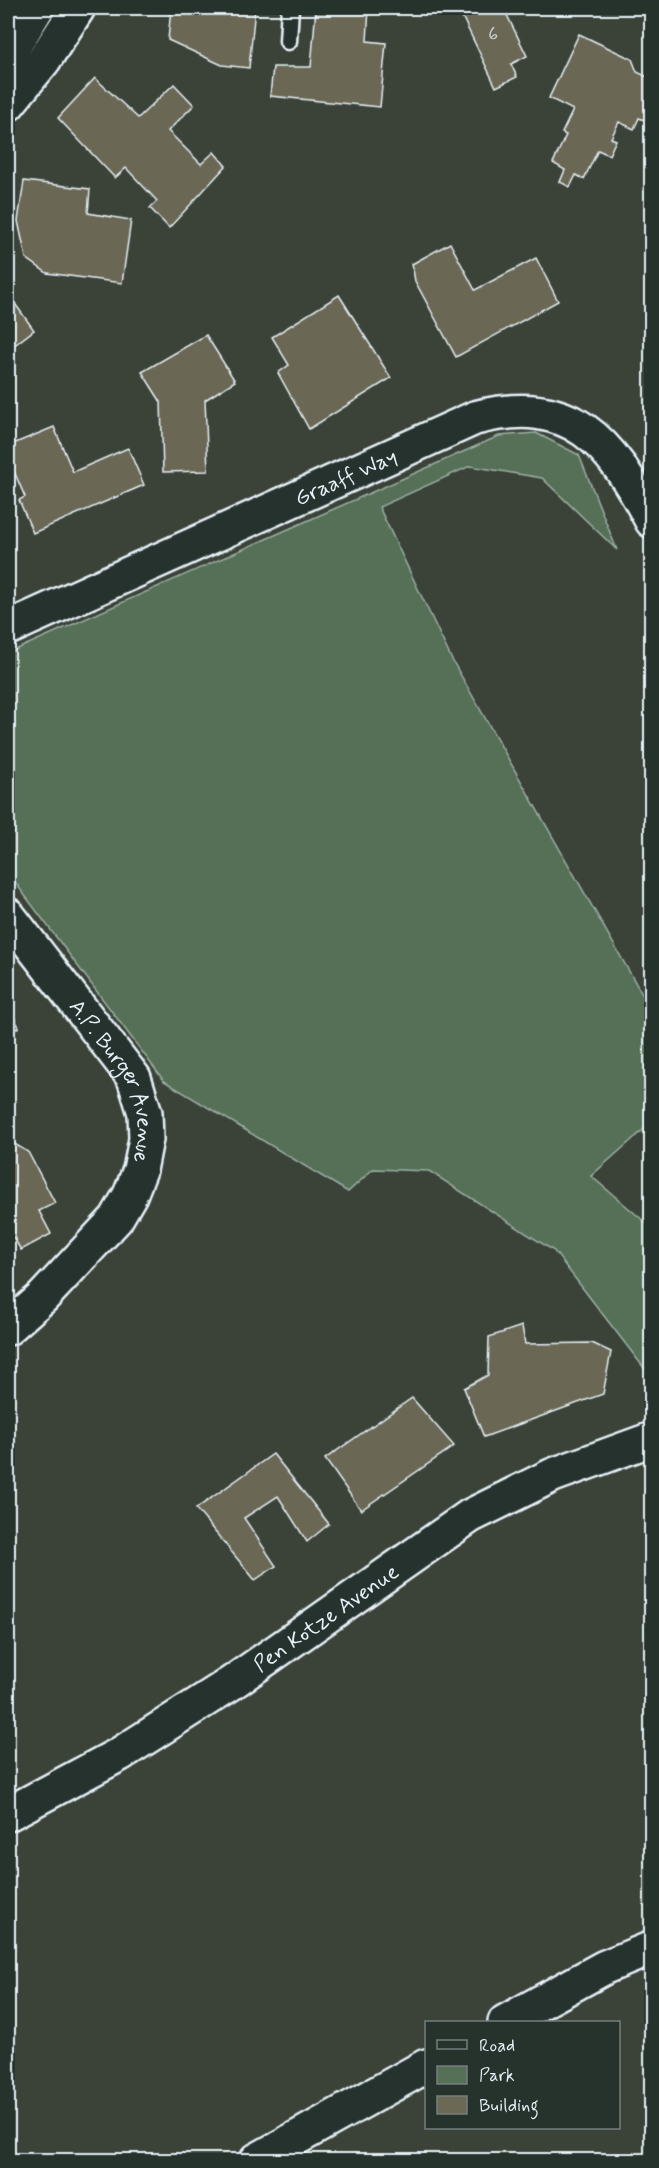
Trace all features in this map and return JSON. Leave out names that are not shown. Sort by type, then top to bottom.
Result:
[{"type":"street","points":[[8,56],[37,8]]},
{"type":"street","points":[[8,104],[44,60],[78,8]]},
{"type":"street","name":"Graaff Way","points":[[8,628],[475,418],[502,411],[525,410],[547,414],[575,424],[597,440],[627,473],[651,521]]},
{"type":"street","name":"A.P. Burger Avenue","points":[[8,915],[134,1078],[146,1113],[146,1139],[140,1170],[130,1195],[116,1219],[43,1297],[8,1328]]},
{"type":"street","name":"Pen Kotze Avenue","points":[[8,1814],[120,1754],[230,1684],[470,1516],[553,1475],[651,1439]]},
{"type":"street","points":[[507,2021],[605,1967],[651,1948]]},
{"type":"street","points":[[257,2160],[425,2067]]},
{"type":"lane","points":[[288,40],[290,8]]},
{"type":"green space","points":[[536,433],[579,455],[617,550],[542,478],[470,466],[379,507],[451,658],[651,1010],[651,1123],[591,1176],[651,1227],[651,1377],[554,1251],[429,1171],[373,1169],[348,1192],[164,1081],[8,873],[8,653],[499,436]]},
{"type":"building","points":[[171,8],[255,8],[249,68],[222,65],[168,40]]},
{"type":"building","points":[[316,8],[369,8],[367,41],[386,43],[380,107],[270,96],[273,67],[311,67]]},
{"type":"building","points":[[458,8],[508,8],[504,9],[527,56],[511,64],[517,77],[496,87]]},
{"type":"building","points":[[579,34],[632,59],[637,72],[652,79],[652,123],[639,118],[634,129],[619,122],[611,138],[616,140],[609,155],[598,150],[584,179],[576,175],[570,187],[560,182],[565,170],[553,163],[566,135],[562,133],[573,110],[549,98]]},
{"type":"building","points":[[95,78],[138,118],[174,84],[194,105],[168,131],[201,164],[214,152],[226,166],[169,228],[150,208],[157,201],[126,168],[115,178],[58,118]]},
{"type":"building","points":[[24,181],[90,189],[88,213],[131,220],[122,283],[47,273],[26,258],[18,221]]},
{"type":"building","points":[[450,243],[475,290],[536,258],[558,301],[456,357],[415,281],[412,264]]},
{"type":"building","points":[[647,255],[652,255],[652,269],[648,267]]},
{"type":"building","points":[[339,295],[391,378],[309,429],[278,373],[289,365],[272,337]]},
{"type":"building","points":[[13,301],[34,330],[8,350],[8,305]]},
{"type":"building","points":[[206,335],[235,381],[205,400],[208,471],[163,472],[161,402],[142,372]]},
{"type":"building","points":[[54,427],[73,472],[128,448],[144,485],[33,533],[19,500],[25,497],[10,462],[8,463],[8,446]]},
{"type":"building","points":[[8,1005],[19,1027],[8,1034]]},
{"type":"building","points":[[8,1143],[13,1143],[28,1152],[55,1203],[39,1211],[51,1234],[21,1250],[8,1229]]},
{"type":"building","points":[[522,1326],[525,1344],[592,1343],[611,1352],[603,1394],[484,1437],[464,1388],[488,1375],[489,1337]]},
{"type":"building","points":[[412,1398],[454,1446],[361,1510],[325,1459]]},
{"type":"building","points":[[273,1454],[329,1524],[307,1542],[278,1496],[244,1518],[276,1566],[255,1580],[196,1509]]}]
